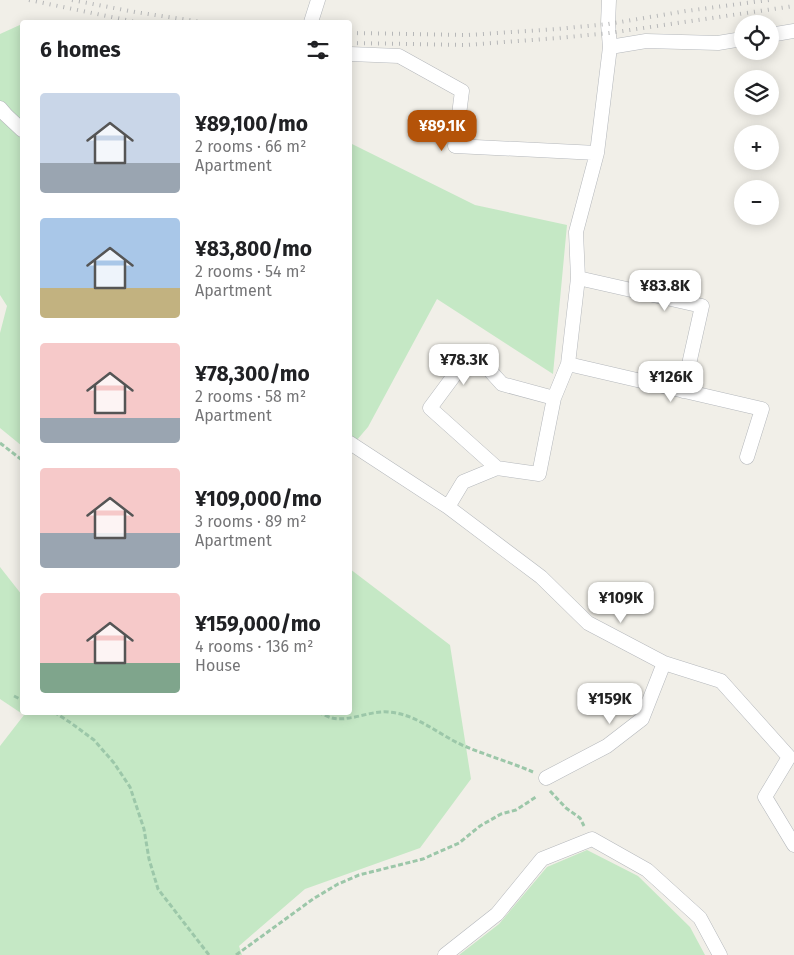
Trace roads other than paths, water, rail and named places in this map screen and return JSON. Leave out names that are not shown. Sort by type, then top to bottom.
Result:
[{"type":"street","points":[[312,20],[318,0]]},
{"type":"street","points":[[448,507],[463,482],[497,468],[539,474],[554,398],[568,364],[578,278],[576,232],[597,153],[610,48],[609,0]]},
{"type":"street","points":[[779,34],[794,32]]},
{"type":"street","points":[[610,48],[646,41],[718,43],[734,41]]},
{"type":"street","points":[[352,54],[399,56],[462,91],[455,146],[597,153]]},
{"type":"street","points":[[0,108],[20,128]]},
{"type":"street","points":[[578,278],[702,306],[683,391]]},
{"type":"street","points":[[497,468],[430,408],[467,358],[484,364],[502,384],[554,398]]},
{"type":"street","points":[[568,364],[762,410],[747,457]]},
{"type":"street","points":[[352,444],[448,507],[541,577],[588,623],[664,663],[721,681],[789,757],[765,797],[794,845]]},
{"type":"street","points":[[546,778],[607,746],[642,719],[664,663]]},
{"type":"street","points":[[445,955],[497,914],[542,859],[592,839],[647,870],[700,918],[720,955]]},
{"type":"railway","points":[[29,0],[126,20]]},
{"type":"railway","points":[[72,0],[189,20]]},
{"type":"railway","points":[[352,33],[468,35],[557,29],[608,24],[769,0]]},
{"type":"railway","points":[[352,43],[466,45],[558,38],[609,33],[794,6]]}]
